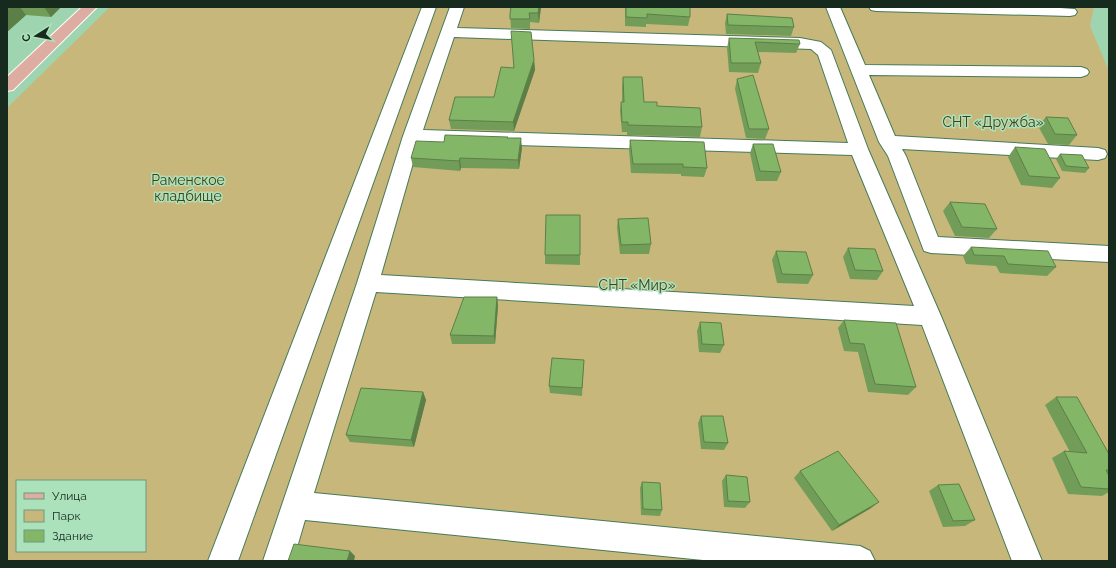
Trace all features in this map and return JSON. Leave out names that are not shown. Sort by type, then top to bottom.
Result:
[{"type":"main road","points":[[7,86],[90,7]]},
{"type":"lane","points":[[223,561],[429,7]]},
{"type":"lane","points":[[278,561],[295,504],[368,283],[412,136],[449,32],[456,7]]},
{"type":"lane","points":[[833,7],[888,142],[897,156],[931,244],[1109,254]]},
{"type":"lane","points":[[876,7],[1070,12]]},
{"type":"lane","points":[[449,32],[800,42],[816,45],[825,53],[859,149],[930,316],[1027,561]]},
{"type":"lane","points":[[859,70],[1081,72]]},
{"type":"lane","points":[[412,136],[859,149]]},
{"type":"lane","points":[[888,142],[1098,154]]},
{"type":"lane","points":[[368,283],[930,316]]},
{"type":"lane","points":[[295,504],[860,561]]},
{"type":"green space","points":[[110,7],[1094,7],[1090,26],[1109,71],[1109,561],[7,561],[7,108]]},
{"type":"building","points":[[511,7],[539,7],[538,13],[529,13],[530,19],[510,19]]},
{"type":"building","points":[[626,7],[690,7],[690,17],[647,14],[647,18],[626,17]]},
{"type":"building","points":[[727,14],[792,18],[794,27],[728,25]]},
{"type":"building","points":[[511,31],[531,32],[534,60],[513,122],[449,120],[455,97],[494,97],[501,67],[514,68]]},
{"type":"building","points":[[729,38],[799,40],[800,44],[755,42],[761,63],[731,63]]},
{"type":"building","points":[[753,75],[769,129],[749,129],[737,79]]},
{"type":"building","points":[[623,77],[642,77],[644,102],[657,102],[657,106],[700,108],[702,127],[628,125],[628,122],[622,122],[621,102],[624,102]]},
{"type":"building","points":[[1046,117],[1068,118],[1077,135],[1055,134]]},
{"type":"building","points":[[445,135],[521,138],[518,160],[460,158],[459,161],[411,158],[416,141],[444,142]]},
{"type":"building","points":[[630,140],[704,142],[707,168],[683,167],[683,164],[633,164]]},
{"type":"building","points":[[753,144],[773,144],[781,172],[760,171]]},
{"type":"building","points":[[1015,147],[1045,149],[1060,178],[1029,176]]},
{"type":"building","points":[[1060,154],[1082,155],[1089,168],[1066,166]]},
{"type":"building","points":[[950,202],[985,204],[997,229],[962,227]]},
{"type":"building","points":[[546,215],[580,215],[580,255],[545,255]]},
{"type":"building","points":[[648,218],[651,244],[621,245],[618,219]]},
{"type":"building","points":[[971,247],[1048,251],[1056,267],[1008,264],[1004,256],[974,255]]},
{"type":"building","points":[[848,248],[875,249],[883,271],[855,270]]},
{"type":"building","points":[[776,251],[806,252],[813,275],[782,274]]},
{"type":"building","points":[[464,297],[497,297],[494,336],[450,335]]},
{"type":"building","points":[[844,320],[896,323],[916,387],[875,384],[864,344],[850,343]]},
{"type":"building","points":[[700,322],[721,323],[724,345],[702,344]]},
{"type":"building","points":[[552,358],[584,360],[582,388],[549,386]]},
{"type":"building","points":[[361,388],[423,392],[411,440],[346,435]]},
{"type":"building","points":[[1056,397],[1077,397],[1109,454],[1109,470],[1106,470],[1109,476],[1109,489],[1081,487],[1064,451],[1087,453]]},
{"type":"building","points":[[701,416],[723,416],[728,443],[704,442]]},
{"type":"building","points":[[838,451],[879,502],[839,525],[800,471]]},
{"type":"building","points":[[726,475],[747,477],[750,502],[728,501]]},
{"type":"building","points":[[642,482],[660,483],[662,510],[643,509]]},
{"type":"building","points":[[959,484],[975,520],[953,521],[938,485]]},
{"type":"building","points":[[294,544],[350,551],[347,561],[288,561]]},
{"type":"park label","name":"СНТ «Дружба»","points":[[993,122]]},
{"type":"park label","name":"Раменское кладбище","points":[[188,188]]},
{"type":"park label","name":"СНТ «Мир»","points":[[637,285]]}]
